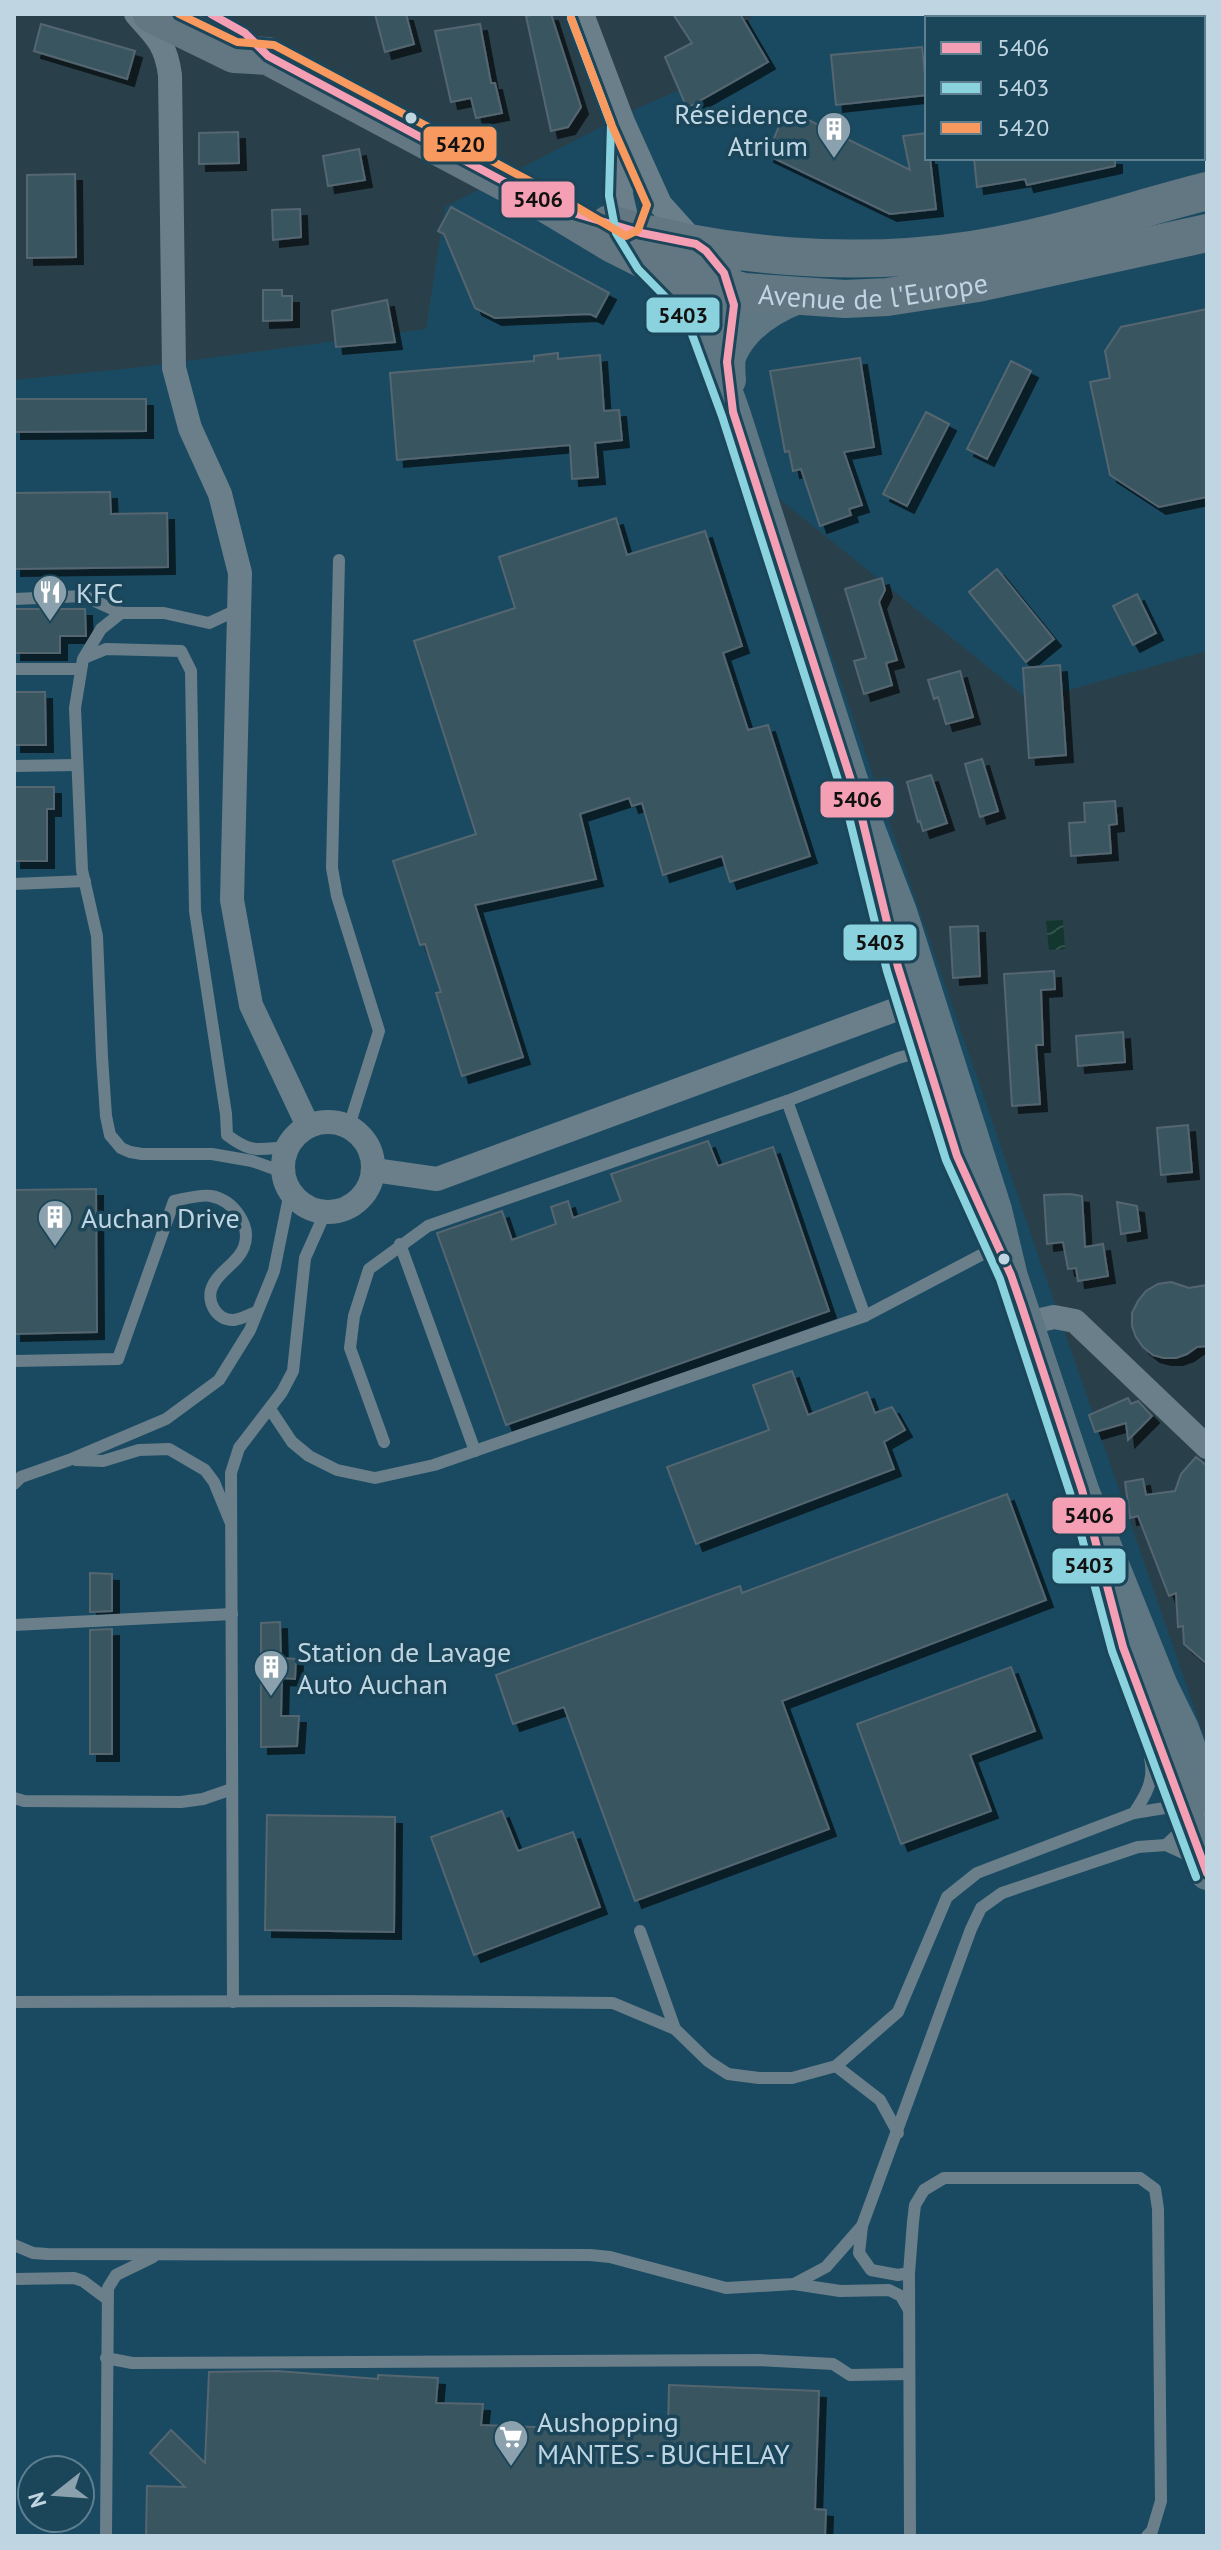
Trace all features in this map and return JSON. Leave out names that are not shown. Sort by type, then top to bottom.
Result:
[{"type":"main road","points":[[152,14],[234,54],[268,56]]},
{"type":"main road","points":[[211,14],[245,33],[268,56]]},
{"type":"main road","name":"Avenue de l'Europe","points":[[268,56],[566,211],[638,232],[696,244],[847,259],[912,257],[1031,237],[1207,191]]},
{"type":"main road","name":"Avenue de l'Europe","points":[[638,232],[682,276],[716,290],[845,299],[930,291],[1207,233]]},
{"type":"main road","points":[[696,244],[716,262],[716,290],[733,412],[935,1055],[957,1156],[1004,1255],[1082,1490],[1123,1647],[1193,1813]]},
{"type":"main road","points":[[716,290],[745,259],[766,253]]},
{"type":"main road","points":[[716,290],[735,313],[727,362],[733,412]]},
{"type":"main road","points":[[727,362],[741,335],[752,324],[778,306],[800,296]]},
{"type":"main road","points":[[1082,1490],[1161,1686],[1182,1729],[1193,1813],[1205,1869]]},
{"type":"street","points":[[136,14],[159,39],[167,54],[170,75],[174,368],[190,428],[220,494],[240,573],[232,900],[251,1005],[308,1126]]},
{"type":"street","points":[[582,14],[623,122],[638,232]]},
{"type":"street","points":[[623,122],[638,232]]},
{"type":"street","points":[[374,1170],[437,1179],[918,1001]]},
{"type":"street","points":[[335,1122],[349,1126],[363,1137],[371,1152],[374,1170],[371,1184],[352,1206],[325,1213],[311,1209],[299,1202],[287,1182],[287,1147],[295,1135],[308,1126],[335,1122]]},
{"type":"street","points":[[1027,1323],[1054,1317],[1075,1321],[1207,1447]]},
{"type":"lane","points":[[339,560],[332,868],[337,896],[379,1031],[349,1126]]},
{"type":"lane","points":[[14,599],[84,596],[121,613],[164,613],[209,623],[239,609]]},
{"type":"lane","points":[[14,1484],[21,1477],[166,1419],[219,1380],[250,1330],[274,1271],[287,1182],[252,1161],[212,1154],[130,1152],[121,1148],[110,1135],[102,1057],[97,936],[82,870],[75,708],[82,664],[101,629],[121,613]]},
{"type":"lane","points":[[14,669],[82,664],[106,649],[181,651],[191,671],[195,911],[227,1135],[212,1154]]},
{"type":"lane","points":[[14,766],[77,765]]},
{"type":"lane","points":[[14,884],[85,881]]},
{"type":"lane","points":[[384,1442],[350,1348],[354,1316],[369,1269],[400,1244],[428,1226],[787,1101],[935,1055]]},
{"type":"lane","points":[[787,1101],[865,1316]]},
{"type":"lane","points":[[227,1135],[244,1147],[287,1147]]},
{"type":"lane","points":[[14,1361],[118,1359],[174,1201],[210,1195],[233,1207],[245,1228],[245,1244],[234,1261],[214,1281],[210,1301],[222,1318],[230,1320],[257,1312]]},
{"type":"lane","points":[[233,2002],[231,1473],[239,1448],[282,1392],[293,1371],[305,1258],[325,1213]]},
{"type":"lane","points":[[400,1244],[475,1451]]},
{"type":"lane","points":[[270,1409],[292,1442],[309,1456],[337,1470],[375,1478],[434,1465],[865,1316],[1004,1255]]},
{"type":"lane","points":[[69,1460],[103,1461],[139,1450],[169,1449],[205,1470],[214,1482],[233,1527]]},
{"type":"lane","points":[[14,1625],[232,1614]]},
{"type":"lane","points":[[1123,1647],[1152,1770],[1148,1792],[1134,1813]]},
{"type":"lane","points":[[14,1798],[24,1801],[181,1802],[203,1799],[232,1789]]},
{"type":"lane","points":[[14,2002],[613,2003],[675,2029],[708,2061],[728,2074],[792,2078],[836,2066],[898,2012],[947,1897],[977,1873],[1134,1813],[1169,1809],[1193,1813]]},
{"type":"lane","points":[[909,2273],[898,2275],[871,2270],[859,2253],[862,2226],[981,1908],[1002,1893],[1138,1847],[1193,1813]]},
{"type":"lane","points":[[640,1931],[675,2029]]},
{"type":"lane","points":[[836,2066],[880,2100],[898,2133]]},
{"type":"lane","points":[[910,2536],[909,2273],[915,2205],[924,2190],[944,2178],[1140,2178],[1155,2189],[1158,2209],[1161,2501],[1152,2531],[1147,2536]]},
{"type":"lane","points":[[794,2284],[826,2267],[862,2226]]},
{"type":"lane","points":[[14,2245],[33,2253],[47,2254],[590,2255],[610,2257],[726,2288],[794,2284],[840,2291],[889,2290],[901,2296],[910,2310]]},
{"type":"lane","points":[[106,2536],[108,2288],[116,2275],[158,2254]]},
{"type":"lane","points":[[14,2279],[74,2278],[107,2299]]},
{"type":"lane","points":[[106,2358],[132,2363],[759,2360],[833,2364],[850,2375],[909,2374]]},
{"type":"shaded area","points":[[753,14],[1207,14],[1207,651],[1030,701],[777,497],[1207,1745],[1207,2536],[14,2536],[14,380],[134,368],[426,329],[445,207],[638,108],[726,70]]},
{"type":"water","points":[[1063,920],[1065,949],[1049,950],[1046,921]]},
{"type":"building","points":[[375,14],[406,14],[414,44],[385,52]]},
{"type":"building","points":[[551,14],[581,107],[568,127],[551,131],[526,16]]},
{"type":"building","points":[[673,14],[740,14],[768,62],[687,108],[665,57],[692,43]]},
{"type":"building","points":[[41,24],[135,51],[127,79],[34,51]]},
{"type":"building","points":[[480,24],[491,83],[495,83],[502,113],[476,118],[471,98],[451,102],[435,31]]},
{"type":"building","name":"Réseidence Atrium","points":[[922,47],[925,95],[836,105],[831,55]]},
{"type":"building","name":"Réseidence Atrium","points":[[786,109],[910,170],[903,136],[925,133],[925,160],[930,160],[936,209],[890,214],[767,155]]},
{"type":"building","points":[[238,132],[239,163],[199,164],[199,133]]},
{"type":"building","points":[[359,149],[365,180],[328,186],[323,156]]},
{"type":"building","points":[[974,160],[1115,160],[1115,166],[1027,185],[1025,179],[977,187]]},
{"type":"building","points":[[75,174],[76,257],[27,258],[27,175]]},
{"type":"building","points":[[451,207],[609,293],[596,317],[590,314],[495,318],[475,308],[444,234],[438,231]]},
{"type":"building","points":[[300,209],[301,237],[273,240],[272,210]]},
{"type":"building","points":[[263,290],[282,290],[282,296],[292,296],[292,320],[263,321]]},
{"type":"building","points":[[387,300],[395,342],[336,347],[332,311]]},
{"type":"building","points":[[1207,309],[1207,497],[1159,507],[1110,475],[1090,382],[1110,378],[1105,351],[1121,327]]},
{"type":"building","points":[[558,353],[558,359],[600,355],[604,411],[619,410],[622,440],[595,443],[598,477],[572,479],[570,445],[397,460],[390,373],[534,361],[534,356]]},
{"type":"building","points":[[860,358],[874,447],[844,452],[862,505],[849,509],[851,515],[820,526],[801,469],[793,471],[789,451],[785,452],[770,371]]},
{"type":"building","points":[[1011,361],[1031,371],[987,459],[967,449]]},
{"type":"building","points":[[14,399],[146,399],[146,431],[14,432]]},
{"type":"building","points":[[926,412],[949,424],[907,506],[883,494]]},
{"type":"building","points":[[110,492],[111,514],[167,513],[168,567],[14,569],[14,493]]},
{"type":"building","points":[[616,518],[627,555],[705,531],[742,646],[723,653],[748,730],[768,725],[810,856],[730,882],[722,856],[663,875],[642,803],[632,806],[629,798],[580,814],[596,879],[475,905],[523,1057],[462,1076],[436,993],[441,992],[425,944],[420,945],[393,861],[476,834],[414,641],[515,608],[499,557]]},
{"type":"building","points":[[997,569],[1054,639],[1026,662],[969,592]]},
{"type":"building","points":[[882,578],[885,590],[879,602],[897,660],[886,663],[892,685],[864,694],[854,661],[866,658],[845,589]]},
{"type":"building","points":[[1137,594],[1156,633],[1133,645],[1113,606]]},
{"type":"building","name":"KFC","points":[[14,609],[85,609],[86,636],[60,636],[60,653],[14,653]]},
{"type":"building","points":[[1060,665],[1066,755],[1029,758],[1023,668]]},
{"type":"building","points":[[960,671],[973,717],[946,724],[938,697],[934,699],[928,680]]},
{"type":"building","points":[[14,692],[45,692],[46,745],[14,745]]},
{"type":"building","points":[[982,759],[998,811],[980,817],[965,764]]},
{"type":"building","points":[[931,775],[947,823],[923,831],[907,782]]},
{"type":"building","points":[[14,787],[54,787],[54,809],[47,809],[47,861],[14,861]]},
{"type":"building","points":[[1115,801],[1117,824],[1109,825],[1111,853],[1071,856],[1069,823],[1085,822],[1084,803]]},
{"type":"building","points":[[978,926],[980,976],[953,978],[950,927]]},
{"type":"building","points":[[1054,971],[1055,989],[1041,990],[1043,1045],[1036,1045],[1040,1104],[1012,1106],[1004,974]]},
{"type":"building","points":[[1123,1032],[1125,1062],[1078,1066],[1076,1036]]},
{"type":"building","points":[[1188,1125],[1192,1172],[1161,1175],[1157,1128]]},
{"type":"building","points":[[708,1141],[718,1166],[773,1147],[829,1311],[506,1425],[437,1233],[502,1211],[512,1240],[556,1224],[551,1207],[568,1201],[573,1218],[621,1201],[611,1174]]},
{"type":"building","name":"Auchan Drive","points":[[96,1189],[97,1332],[14,1334],[14,1190]]},
{"type":"building","points":[[1044,1195],[1082,1196],[1085,1247],[1103,1244],[1108,1276],[1078,1281],[1076,1268],[1068,1269],[1063,1242],[1047,1244]]},
{"type":"building","points":[[1117,1202],[1137,1206],[1140,1231],[1121,1234]]},
{"type":"building","points":[[1171,1282],[1189,1288],[1207,1285],[1207,1346],[1197,1347],[1176,1358],[1164,1358],[1153,1355],[1143,1347],[1132,1326],[1132,1313],[1146,1291],[1158,1284]]},
{"type":"building","points":[[792,1371],[808,1415],[867,1392],[875,1413],[892,1407],[905,1430],[884,1442],[894,1469],[696,1544],[667,1467],[769,1430],[753,1385]]},
{"type":"building","points":[[1128,1398],[1131,1404],[1138,1401],[1152,1416],[1128,1440],[1126,1423],[1095,1432],[1089,1415]]},
{"type":"building","points":[[1196,1457],[1207,1466],[1207,1664],[1184,1644],[1183,1626],[1178,1627],[1176,1593],[1169,1596],[1138,1516],[1130,1518],[1125,1482],[1143,1479],[1146,1495],[1175,1491],[1181,1474]]},
{"type":"building","points":[[1007,1494],[1046,1600],[782,1701],[829,1829],[635,1901],[564,1707],[513,1724],[496,1675],[740,1586],[742,1593]]},
{"type":"building","points":[[90,1573],[112,1574],[112,1611],[90,1612]]},
{"type":"building","name":"Station de Lavage Auto Auchan","points":[[280,1622],[281,1658],[296,1659],[295,1679],[282,1678],[281,1716],[299,1716],[297,1746],[261,1747],[261,1623]]},
{"type":"building","points":[[112,1629],[112,1754],[90,1754],[90,1630]]},
{"type":"building","points":[[1011,1667],[1035,1731],[970,1755],[991,1811],[901,1844],[857,1724]]},
{"type":"building","points":[[502,1811],[518,1851],[573,1832],[600,1907],[474,1955],[431,1837]]},
{"type":"building","points":[[267,1815],[395,1817],[394,1932],[265,1930]]},
{"type":"building","name":"Aushopping MANTES - BUCHELAY","points":[[277,2371],[378,2379],[378,2375],[438,2378],[436,2403],[483,2404],[481,2425],[668,2432],[669,2385],[819,2391],[815,2509],[826,2510],[825,2536],[146,2536],[147,2486],[185,2487],[150,2453],[171,2430],[205,2463],[209,2372]]},
{"type":"transit line","name":"5420","points":[[179,14],[237,42],[274,45],[556,195],[626,236],[638,230],[647,205],[612,126],[571,18]]},
{"type":"transit line","name":"5406","points":[[211,14],[245,33],[268,56],[550,206],[641,233],[696,244],[724,273],[734,305],[727,362],[733,412],[858,802],[898,967],[957,1156],[1021,1304],[1082,1490],[1123,1647],[1207,1873]]},
{"type":"transit line","name":"5403","points":[[571,18],[611,124],[609,196],[616,233],[638,269],[686,318],[722,416],[846,805],[887,971],[946,1160],[1000,1279],[1070,1493],[1112,1651],[1196,1877]]},
{"type":"place","name":"Réseidence Atrium","points":[[834,160]]},
{"type":"place","name":"KFC","points":[[50,623]]},
{"type":"place","name":"Auchan Drive","points":[[55,1248]]},
{"type":"place","name":"Station de Lavage Auto Auchan","points":[[271,1698]]},
{"type":"place","name":"Aushopping MANTES - BUCHELAY","points":[[511,2468]]}]
